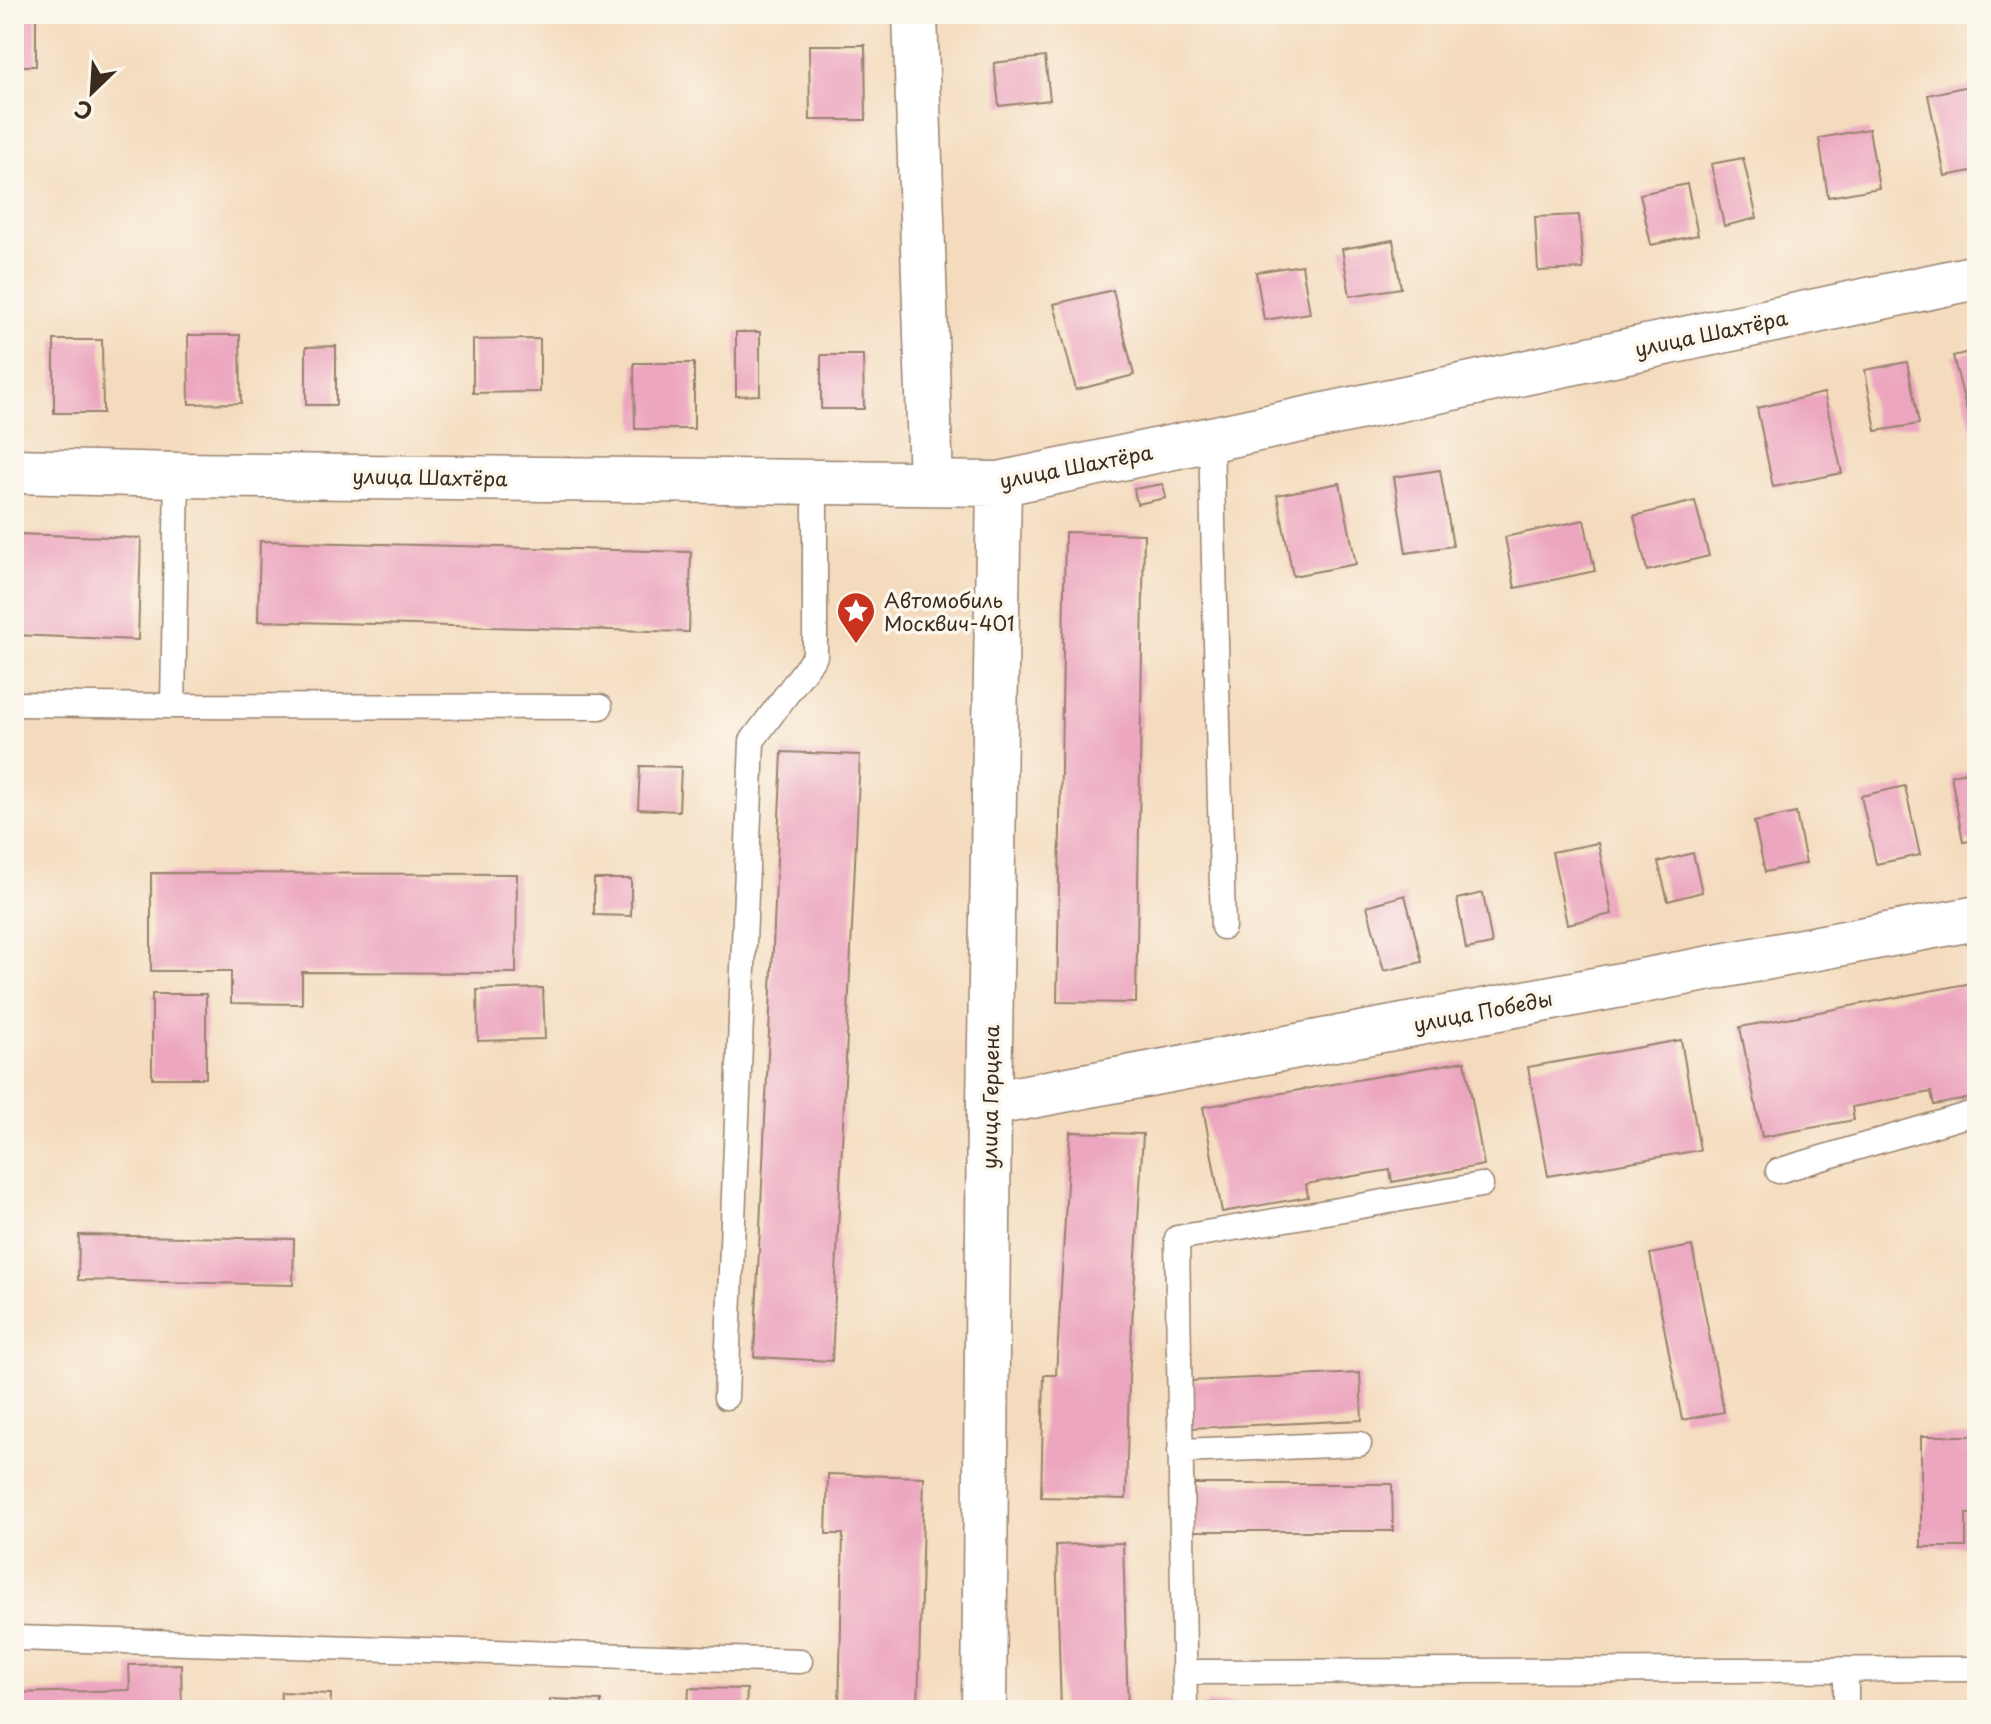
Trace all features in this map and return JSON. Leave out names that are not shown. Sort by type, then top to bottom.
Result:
[{"type":"street","points":[[915,14],[931,482]]},
{"type":"street","name":"улица Шахтёра","points":[[14,471],[999,484],[1977,277]]},
{"type":"street","name":"улица Герцена","points":[[984,1710],[989,1104],[999,484]]},
{"type":"street","name":"улица Победы","points":[[989,1104],[1977,918]]},
{"type":"lane","points":[[1211,439],[1223,927]]},
{"type":"lane","points":[[173,706],[177,475]]},
{"type":"lane","points":[[726,1397],[752,741],[815,656],[815,481]]},
{"type":"lane","points":[[14,704],[600,707]]},
{"type":"lane","points":[[1778,1171],[1977,1112]]},
{"type":"lane","points":[[1185,1710],[1177,1238],[1481,1185]]},
{"type":"lane","points":[[1180,1451],[1359,1444]]},
{"type":"lane","points":[[14,1638],[800,1661]]},
{"type":"lane","points":[[1184,1672],[1977,1669]]},
{"type":"lane","points":[[1846,1670],[1846,1710]]},
{"type":"building","points":[[14,14],[36,14],[36,66],[14,66]]},
{"type":"building","points":[[809,45],[865,45],[866,120],[810,120]]},
{"type":"building","points":[[1045,57],[1050,100],[999,106],[994,63]]},
{"type":"building","points":[[1977,84],[1977,170],[1945,176],[1928,95]]},
{"type":"building","points":[[1869,129],[1879,188],[1828,197],[1819,138]]},
{"type":"building","points":[[1743,158],[1757,218],[1724,226],[1711,164]]},
{"type":"building","points":[[1687,184],[1698,235],[1651,245],[1640,194]]},
{"type":"building","points":[[1579,215],[1583,269],[1538,271],[1535,217]]},
{"type":"building","points":[[1393,240],[1401,288],[1350,296],[1342,249]]},
{"type":"building","points":[[1302,265],[1310,313],[1264,320],[1256,272]]},
{"type":"building","points":[[1113,290],[1134,375],[1076,390],[1054,304]]},
{"type":"building","points":[[736,332],[760,332],[760,395],[736,396]]},
{"type":"building","points":[[188,335],[240,335],[241,403],[189,404]]},
{"type":"building","points":[[540,339],[540,392],[473,393],[473,340]]},
{"type":"building","points":[[54,340],[102,340],[103,413],[54,413]]},
{"type":"building","points":[[336,346],[336,405],[306,405],[306,347]]},
{"type":"building","points":[[1977,350],[1977,425],[1971,427],[1953,356]]},
{"type":"building","points":[[821,355],[863,355],[864,409],[821,409]]},
{"type":"building","points":[[1907,362],[1919,424],[1876,431],[1865,370]]},
{"type":"building","points":[[634,363],[694,363],[694,429],[635,429]]},
{"type":"building","points":[[1824,393],[1842,473],[1773,487],[1757,408]]},
{"type":"building","points":[[1440,470],[1453,546],[1406,553],[1394,477]]},
{"type":"building","points":[[1340,483],[1356,564],[1293,576],[1277,495]]},
{"type":"building","points":[[1163,484],[1166,498],[1137,504],[1134,489]]},
{"type":"building","points":[[1695,501],[1709,556],[1647,571],[1634,516]]},
{"type":"building","points":[[1584,520],[1595,571],[1515,588],[1505,537]]},
{"type":"building","points":[[1065,532],[1144,534],[1136,1003],[1057,1002]]},
{"type":"building","points":[[14,534],[141,538],[138,640],[14,635]]},
{"type":"building","points":[[260,541],[691,552],[689,632],[258,621]]},
{"type":"building","points":[[782,752],[860,755],[832,1361],[754,1357]]},
{"type":"building","points":[[640,766],[681,767],[679,811],[638,809]]},
{"type":"building","points":[[1977,770],[1977,840],[1963,842],[1951,775]]},
{"type":"building","points":[[1905,786],[1920,855],[1876,864],[1861,796]]},
{"type":"building","points":[[1796,813],[1806,863],[1765,872],[1754,822]]},
{"type":"building","points":[[1598,843],[1612,914],[1567,924],[1552,852]]},
{"type":"building","points":[[1693,853],[1702,892],[1668,901],[1658,862]]},
{"type":"building","points":[[151,873],[517,874],[516,973],[302,972],[302,1004],[231,1003],[231,971],[151,971]]},
{"type":"building","points":[[594,879],[631,879],[631,916],[594,915]]},
{"type":"building","points":[[1483,893],[1492,944],[1466,949],[1457,899]]},
{"type":"building","points":[[1405,895],[1422,962],[1384,971],[1367,906]]},
{"type":"building","points":[[1977,982],[1977,1097],[1934,1105],[1931,1092],[1852,1107],[1854,1120],[1762,1137],[1740,1027]]},
{"type":"building","points":[[543,988],[545,1039],[478,1041],[477,990]]},
{"type":"building","points":[[152,994],[206,994],[206,1078],[152,1078]]},
{"type":"building","points":[[1681,1040],[1700,1150],[1548,1176],[1528,1067]]},
{"type":"building","points":[[1465,1061],[1484,1165],[1392,1182],[1390,1170],[1306,1184],[1308,1197],[1222,1212],[1203,1107]]},
{"type":"building","points":[[1070,1132],[1143,1134],[1129,1378],[1126,1499],[1041,1497],[1044,1375],[1056,1375]]},
{"type":"building","points":[[79,1235],[294,1239],[293,1285],[78,1280]]},
{"type":"building","points":[[1692,1246],[1724,1412],[1682,1420],[1650,1254]]},
{"type":"building","points":[[1360,1373],[1362,1420],[1191,1428],[1189,1381]]},
{"type":"building","points":[[1921,1436],[1977,1436],[1977,1514],[1966,1514],[1966,1547],[1921,1547]]},
{"type":"building","points":[[828,1474],[924,1477],[918,1710],[839,1710],[843,1534],[826,1534]]},
{"type":"building","points":[[1194,1484],[1392,1484],[1393,1531],[1194,1531]]},
{"type":"building","points":[[1123,1543],[1128,1710],[1061,1710],[1056,1545]]},
{"type":"building","points":[[181,1664],[182,1710],[14,1710],[14,1693],[130,1690],[129,1665]]},
{"type":"building","points":[[689,1688],[747,1689],[746,1710],[688,1710]]},
{"type":"building","points":[[281,1692],[331,1694],[330,1710],[280,1710]]},
{"type":"building","points":[[550,1699],[601,1701],[601,1710],[550,1710]]},
{"type":"building","points":[[1207,1703],[1298,1706],[1298,1710],[1207,1710]]},
{"type":"place","name":"Автомобиль Москвич-401","points":[[856,645]]}]
